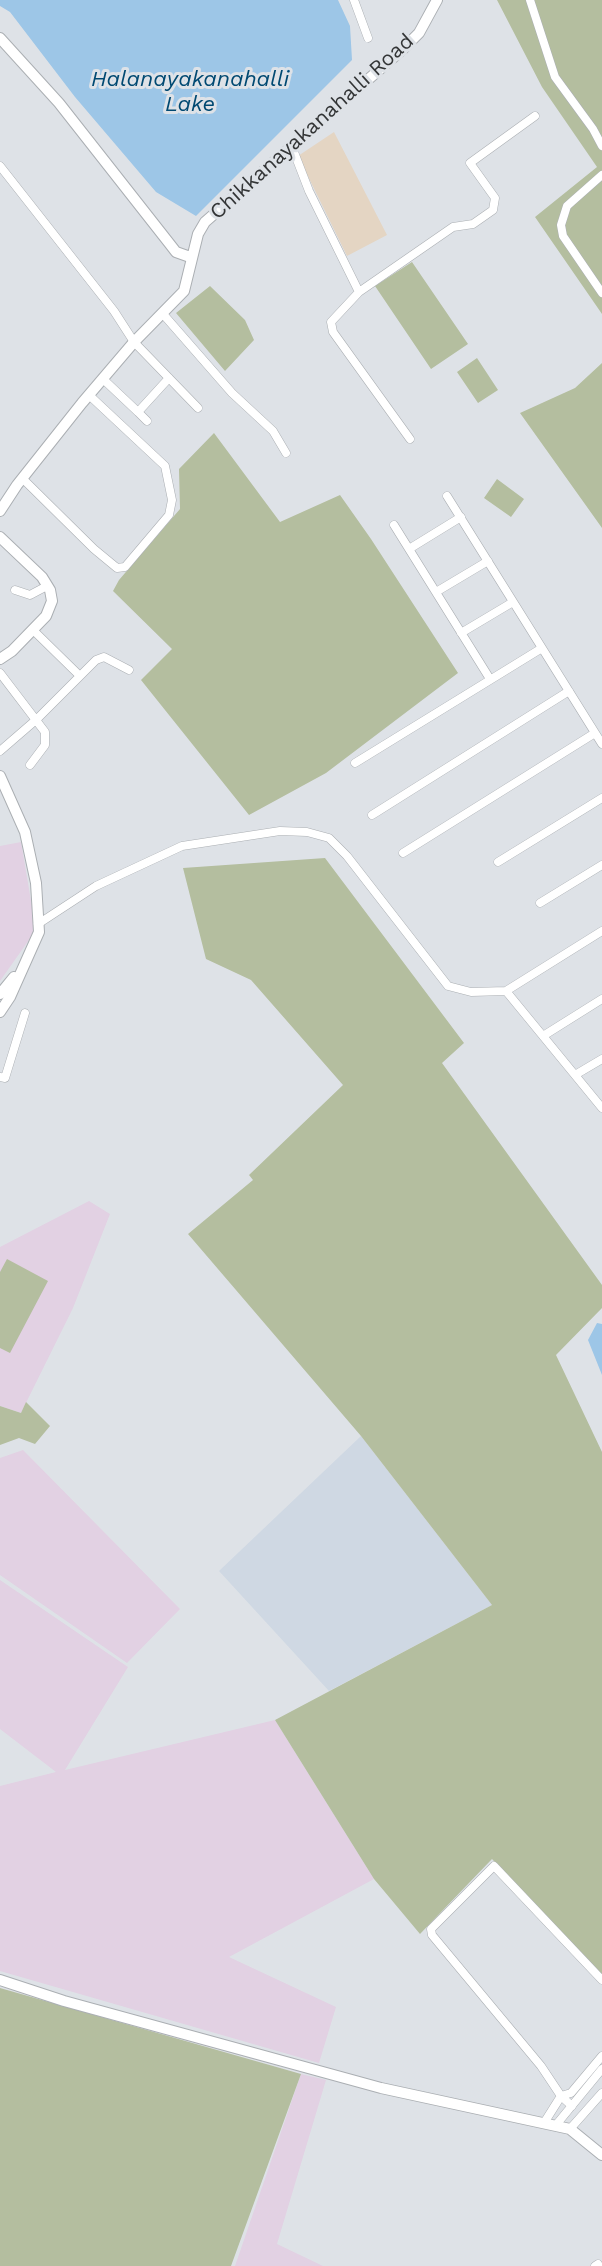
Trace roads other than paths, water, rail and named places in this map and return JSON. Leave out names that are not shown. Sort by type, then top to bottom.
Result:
[{"type":"main road","name":"Chikkanayakanahalli Road","points":[[0,511],[22,478],[89,395],[134,342],[184,291],[188,282],[190,257],[205,222],[403,49],[419,33],[437,0]]},
{"type":"main road","points":[[0,38],[59,103],[176,252],[190,257]]},
{"type":"main road","points":[[0,537],[47,586],[52,602],[33,630],[1,656]]},
{"type":"main road","points":[[0,776],[25,832],[36,883],[39,924],[39,932],[0,1012]]},
{"type":"main road","points":[[0,994],[22,967]]},
{"type":"main road","points":[[0,1980],[64,2001],[381,2088],[570,2129],[602,2155]]},
{"type":"street","points":[[354,0],[368,38]]},
{"type":"street","points":[[530,0],[555,77],[593,129],[602,146]]},
{"type":"street","points":[[410,439],[333,332],[331,322],[359,292],[453,227],[473,224],[493,210],[495,198],[470,163],[535,116]]},
{"type":"street","points":[[292,147],[309,191],[359,292]]},
{"type":"street","points":[[0,166],[114,311],[134,342],[198,408]]},
{"type":"street","points":[[602,175],[567,206],[561,225],[563,236],[602,293]]},
{"type":"street","points":[[163,314],[232,393],[273,431],[286,453]]},
{"type":"street","points":[[138,412],[169,378]]},
{"type":"street","points":[[103,379],[147,422]]},
{"type":"street","points":[[22,478],[94,549],[117,568],[125,567],[169,515],[172,500],[165,466],[89,395]]},
{"type":"street","points":[[447,496],[602,744]]},
{"type":"street","points":[[409,549],[460,518]]},
{"type":"street","points":[[394,525],[490,679]]},
{"type":"street","points":[[436,592],[488,561]]},
{"type":"street","points":[[15,590],[30,595],[47,586]]},
{"type":"street","points":[[461,633],[513,602]]},
{"type":"street","points":[[33,630],[80,676]]},
{"type":"street","points":[[355,763],[542,648]]},
{"type":"street","points":[[0,751],[37,719],[96,660],[104,657],[129,670]]},
{"type":"street","points":[[0,674],[42,726],[46,741],[30,765]]},
{"type":"street","points":[[372,815],[569,691]]},
{"type":"street","points":[[403,853],[595,733]]},
{"type":"street","points":[[498,862],[602,798]]},
{"type":"street","points":[[39,924],[96,886],[182,846],[280,831],[307,832],[329,838],[347,856],[448,986],[471,992],[506,991],[602,931]]},
{"type":"street","points":[[540,903],[602,865]]},
{"type":"street","points":[[506,991],[602,1108]]},
{"type":"street","points":[[543,1036],[602,999]]},
{"type":"street","points":[[0,1077],[5,1078],[25,1013]]},
{"type":"street","points":[[575,1076],[602,1059]]},
{"type":"street","points":[[572,2106],[561,2096],[541,2066],[432,1935],[431,1929],[495,1866],[602,1980]]},
{"type":"street","points":[[544,2123],[561,2096],[571,2094],[602,2056]]},
{"type":"street","points":[[556,2126],[602,2069]]},
{"type":"street","points":[[570,2129],[602,2093]]},
{"type":"water","name":"Halanayakanahalli Lake","points":[[0,0],[338,0],[350,26],[352,60],[196,216],[156,192],[75,97],[10,12],[0,6]]},
{"type":"water","points":[[597,1323],[602,1324],[602,1375],[588,1340]]}]
